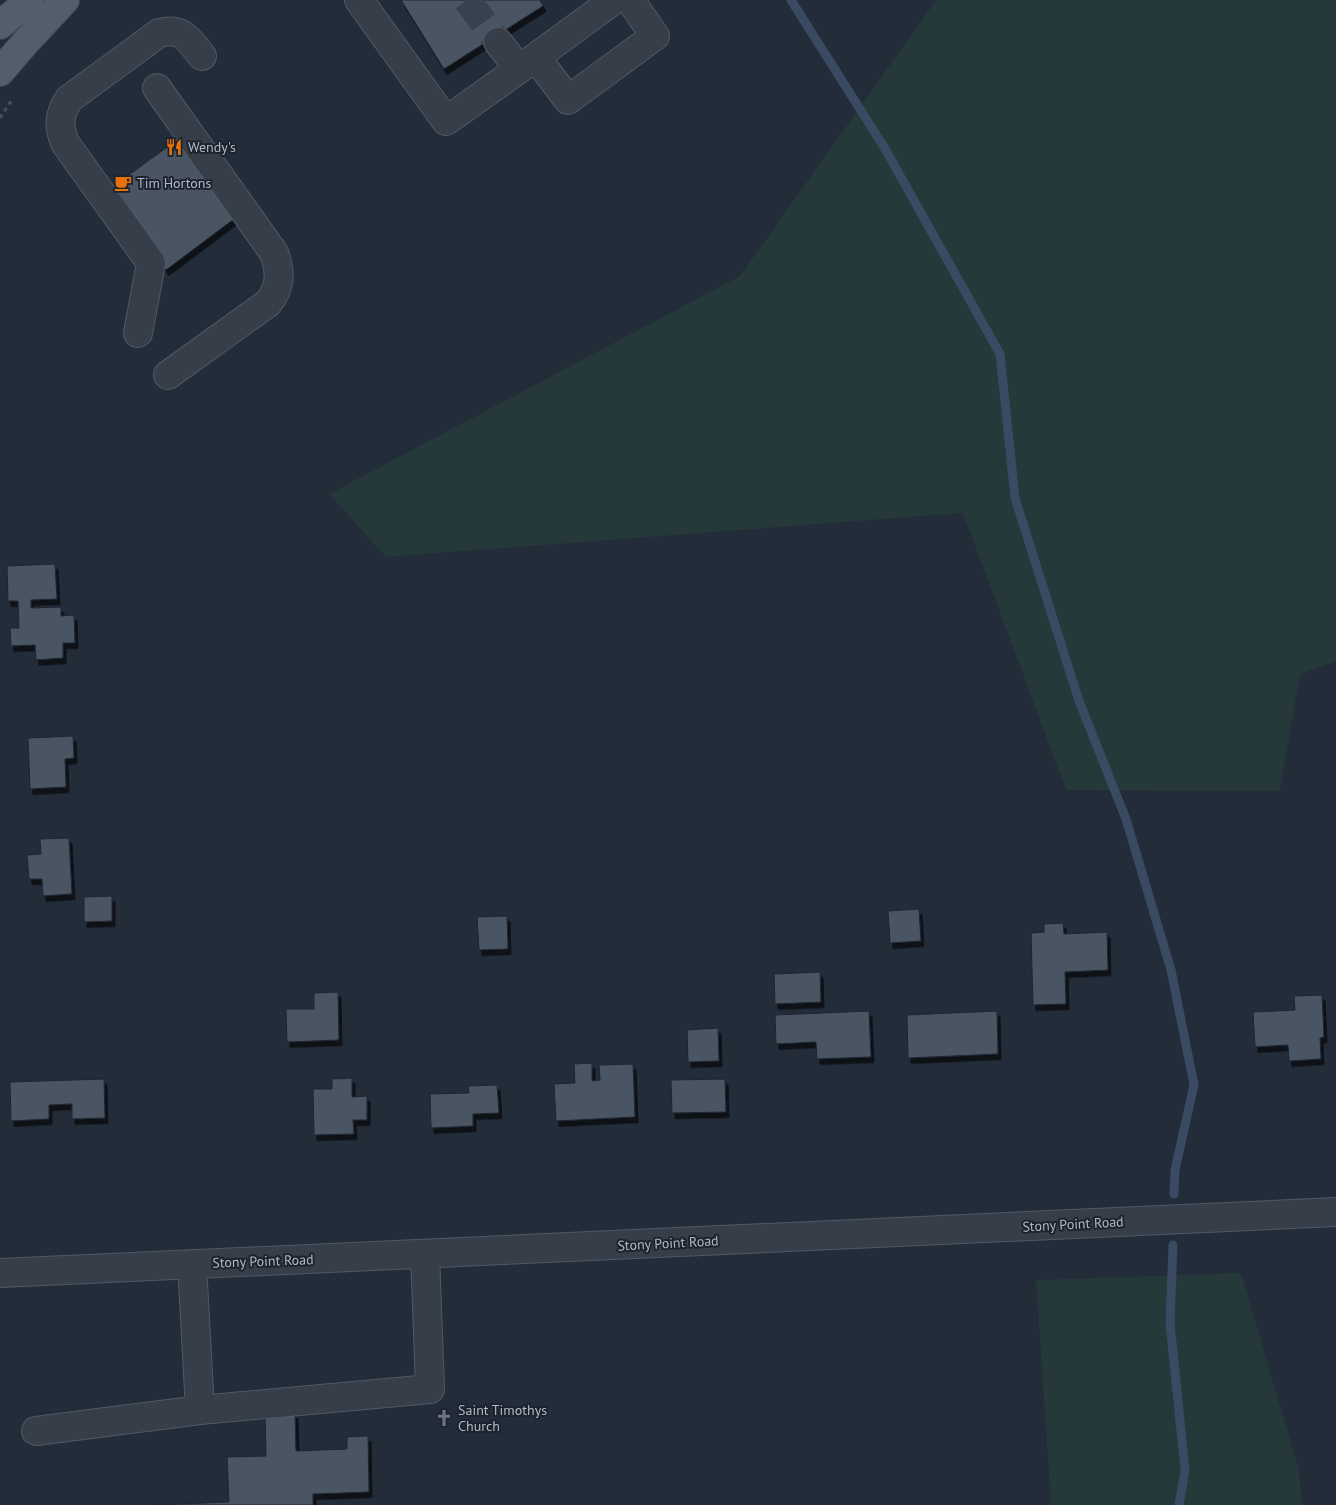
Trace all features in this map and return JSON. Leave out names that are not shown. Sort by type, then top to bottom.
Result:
[{"type":"main road","points":[[0,25],[30,0]]},
{"type":"main road","points":[[0,72],[65,0]]},
{"type":"street","points":[[359,0],[446,121],[614,0]]},
{"type":"street","points":[[498,42],[528,63],[568,100],[655,36],[630,0]]},
{"type":"street","points":[[138,333],[151,263],[65,143],[61,133],[60,120],[62,109],[69,99],[159,33],[170,30],[180,32],[188,38],[202,56]]},
{"type":"street","points":[[157,88],[274,253],[280,276],[275,295],[268,303],[168,374]]},
{"type":"street","name":"Stony Point Road","points":[[0,1273],[1336,1212]]},
{"type":"street","points":[[36,1431],[200,1410],[430,1389],[425,1254]]},
{"type":"street","points":[[192,1264],[200,1410]]},
{"type":"shaded area","points":[[936,0],[1336,0],[1336,661],[1300,674],[1280,791],[1066,790],[963,513],[386,557],[329,494],[740,276]]},
{"type":"shaded area","points":[[1241,1273],[1299,1470],[1302,1505],[1051,1505],[1036,1280]]},
{"type":"building","points":[[401,0],[540,0],[543,6],[444,69]]},
{"type":"building","points":[[181,137],[234,219],[166,270],[108,190]]},
{"type":"building","points":[[55,564],[57,599],[31,600],[31,608],[61,607],[61,616],[74,615],[75,643],[63,643],[63,658],[36,660],[35,645],[11,646],[10,628],[19,628],[18,601],[8,601],[7,566]]},
{"type":"building","points":[[73,736],[74,758],[65,759],[66,787],[30,789],[28,738]]},
{"type":"building","points":[[69,838],[72,894],[43,896],[42,879],[29,879],[27,855],[41,854],[40,839]]},
{"type":"building","points":[[112,896],[112,921],[84,922],[84,897]]},
{"type":"building","points":[[919,909],[921,941],[890,943],[888,911]]},
{"type":"building","points":[[507,916],[508,949],[479,950],[477,917]]},
{"type":"building","points":[[1063,923],[1064,934],[1107,932],[1108,970],[1065,972],[1066,1004],[1033,1005],[1031,933],[1044,932],[1044,924]]},
{"type":"building","points":[[820,972],[821,1002],[775,1004],[774,974]]},
{"type":"building","points":[[338,992],[339,1040],[287,1042],[286,1009],[314,1009],[314,993]]},
{"type":"building","points":[[1322,995],[1324,1037],[1320,1038],[1321,1059],[1289,1061],[1288,1045],[1255,1047],[1253,1012],[1295,1010],[1294,996]]},
{"type":"building","points":[[869,1011],[871,1057],[817,1059],[816,1042],[776,1044],[775,1015]]},
{"type":"building","points":[[997,1011],[998,1054],[908,1058],[907,1015]]},
{"type":"building","points":[[718,1028],[719,1061],[688,1062],[687,1030]]},
{"type":"building","points":[[592,1063],[592,1081],[600,1080],[599,1065],[633,1064],[635,1117],[556,1121],[554,1084],[575,1083],[574,1064]]},
{"type":"building","points":[[352,1078],[352,1097],[367,1096],[367,1120],[353,1120],[354,1134],[314,1135],[313,1089],[332,1089],[332,1079]]},
{"type":"building","points":[[104,1079],[105,1118],[72,1119],[72,1104],[49,1105],[49,1119],[11,1121],[10,1082]]},
{"type":"building","points":[[725,1079],[726,1112],[672,1113],[671,1080]]},
{"type":"building","points":[[497,1085],[499,1113],[473,1114],[473,1126],[431,1128],[430,1094],[469,1093],[468,1086]]},
{"type":"building","points":[[295,1413],[296,1451],[347,1449],[347,1437],[368,1436],[369,1492],[313,1494],[313,1505],[153,1505],[229,1502],[227,1457],[266,1456],[265,1414]]},
{"type":"waterway","points":[[791,0],[884,147],[1000,354],[1015,498],[1079,701],[1126,819],[1171,970],[1194,1085],[1175,1170],[1174,1194]]},
{"type":"waterway","points":[[1173,1245],[1170,1323],[1185,1470],[1179,1505]]},
{"type":"tunnel","points":[[467,0],[498,42]]},
{"type":"place","name":"Wendy's","points":[[174,147]]},
{"type":"place","name":"Tim Hortons","points":[[123,183]]},
{"type":"place","name":"Saint Timothys Church","points":[[444,1418]]}]
